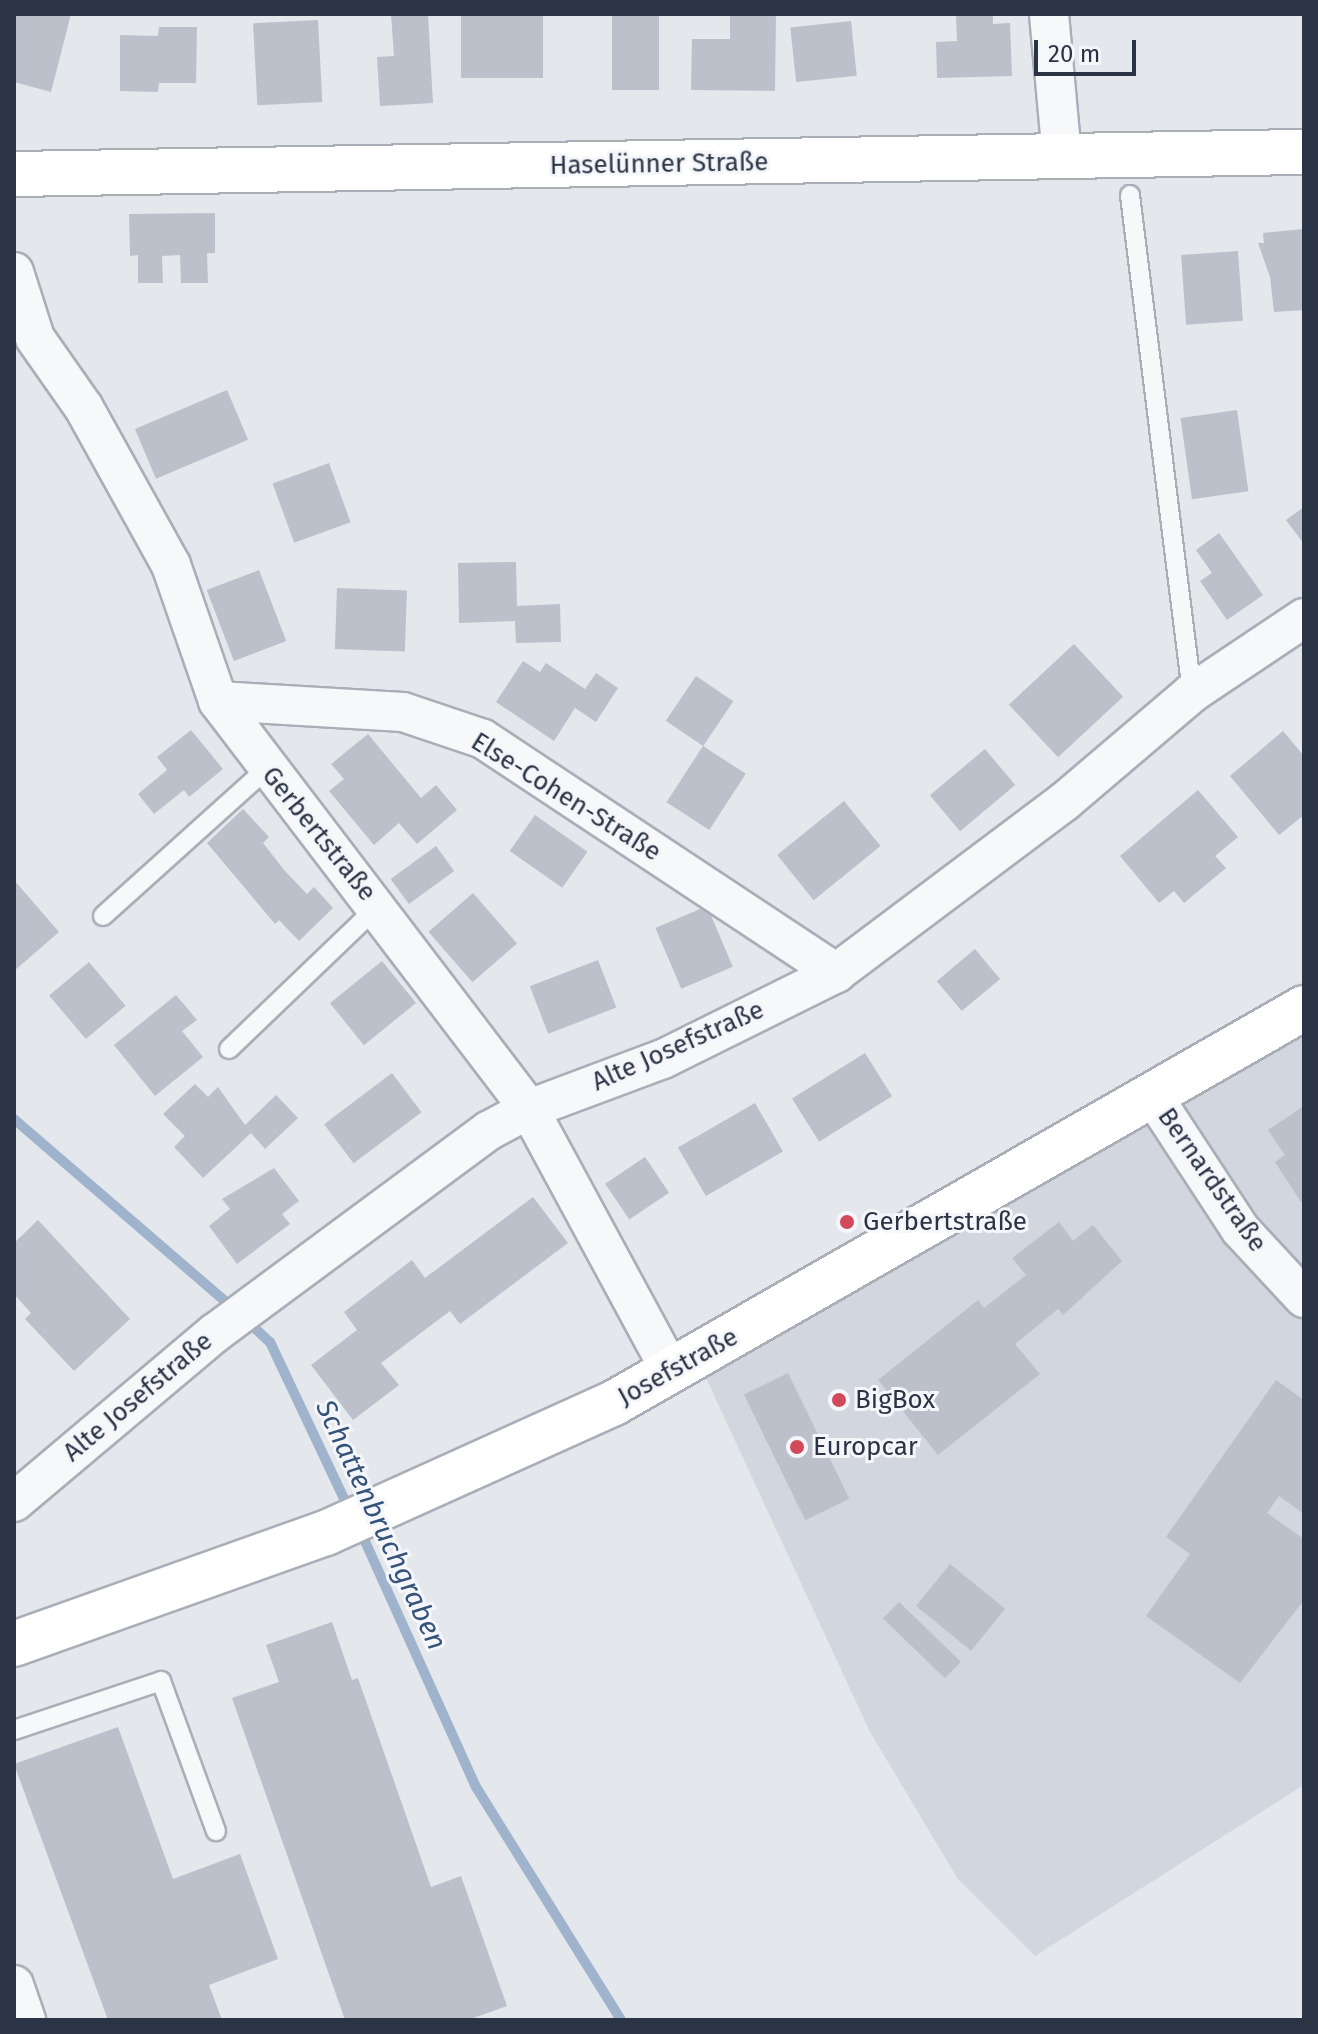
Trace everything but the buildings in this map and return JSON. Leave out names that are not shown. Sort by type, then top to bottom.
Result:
[{"type":"street","points":[[1049,14],[1062,158]]},
{"type":"street","name":"Haselünner Straße","points":[[14,174],[1304,152]]},
{"type":"street","name":"Gerbertstraße","points":[[14,272],[35,338],[84,408],[171,565],[218,701],[266,769],[377,907],[529,1109],[672,1373]]},
{"type":"street","name":"Alte Josefstraße","points":[[14,1502],[215,1333],[488,1131],[529,1109],[663,1059],[836,973],[1064,802],[1192,693],[1304,618]]},
{"type":"street","name":"Else-Cohen-Straße","points":[[218,701],[403,712],[483,739],[836,973]]},
{"type":"street","name":"Josefstraße","points":[[14,1644],[377,1512],[672,1373],[1304,1008]]},
{"type":"street","name":"Bernardstraße","points":[[1153,1096],[1240,1229],[1304,1298]]},
{"type":"street","points":[[14,1985],[26,2020]]},
{"type":"lane","points":[[1130,195],[1192,693]]},
{"type":"lane","points":[[103,916],[266,769]]},
{"type":"lane","points":[[229,1049],[377,907]]},
{"type":"lane","points":[[14,1730],[161,1681],[216,1831]]},
{"type":"shaded area","points":[[1304,1031],[1304,1785],[1035,1956],[958,1879],[870,1732],[706,1378],[749,1348],[1183,1104]]},
{"type":"waterway","name":"Schattenbruchgraben","points":[[14,1119],[234,1309]]},
{"type":"waterway","name":"Schattenbruchgraben","points":[[246,1320],[270,1342],[350,1511]]},
{"type":"waterway","name":"Schattenbruchgraben","points":[[359,1528],[476,1787],[621,2020]]},
{"type":"place","name":"Gerbertstraße","points":[[847,1222]]},
{"type":"place","name":"BigBox","points":[[839,1400]]},
{"type":"place","name":"Europcar","points":[[797,1447]]}]
